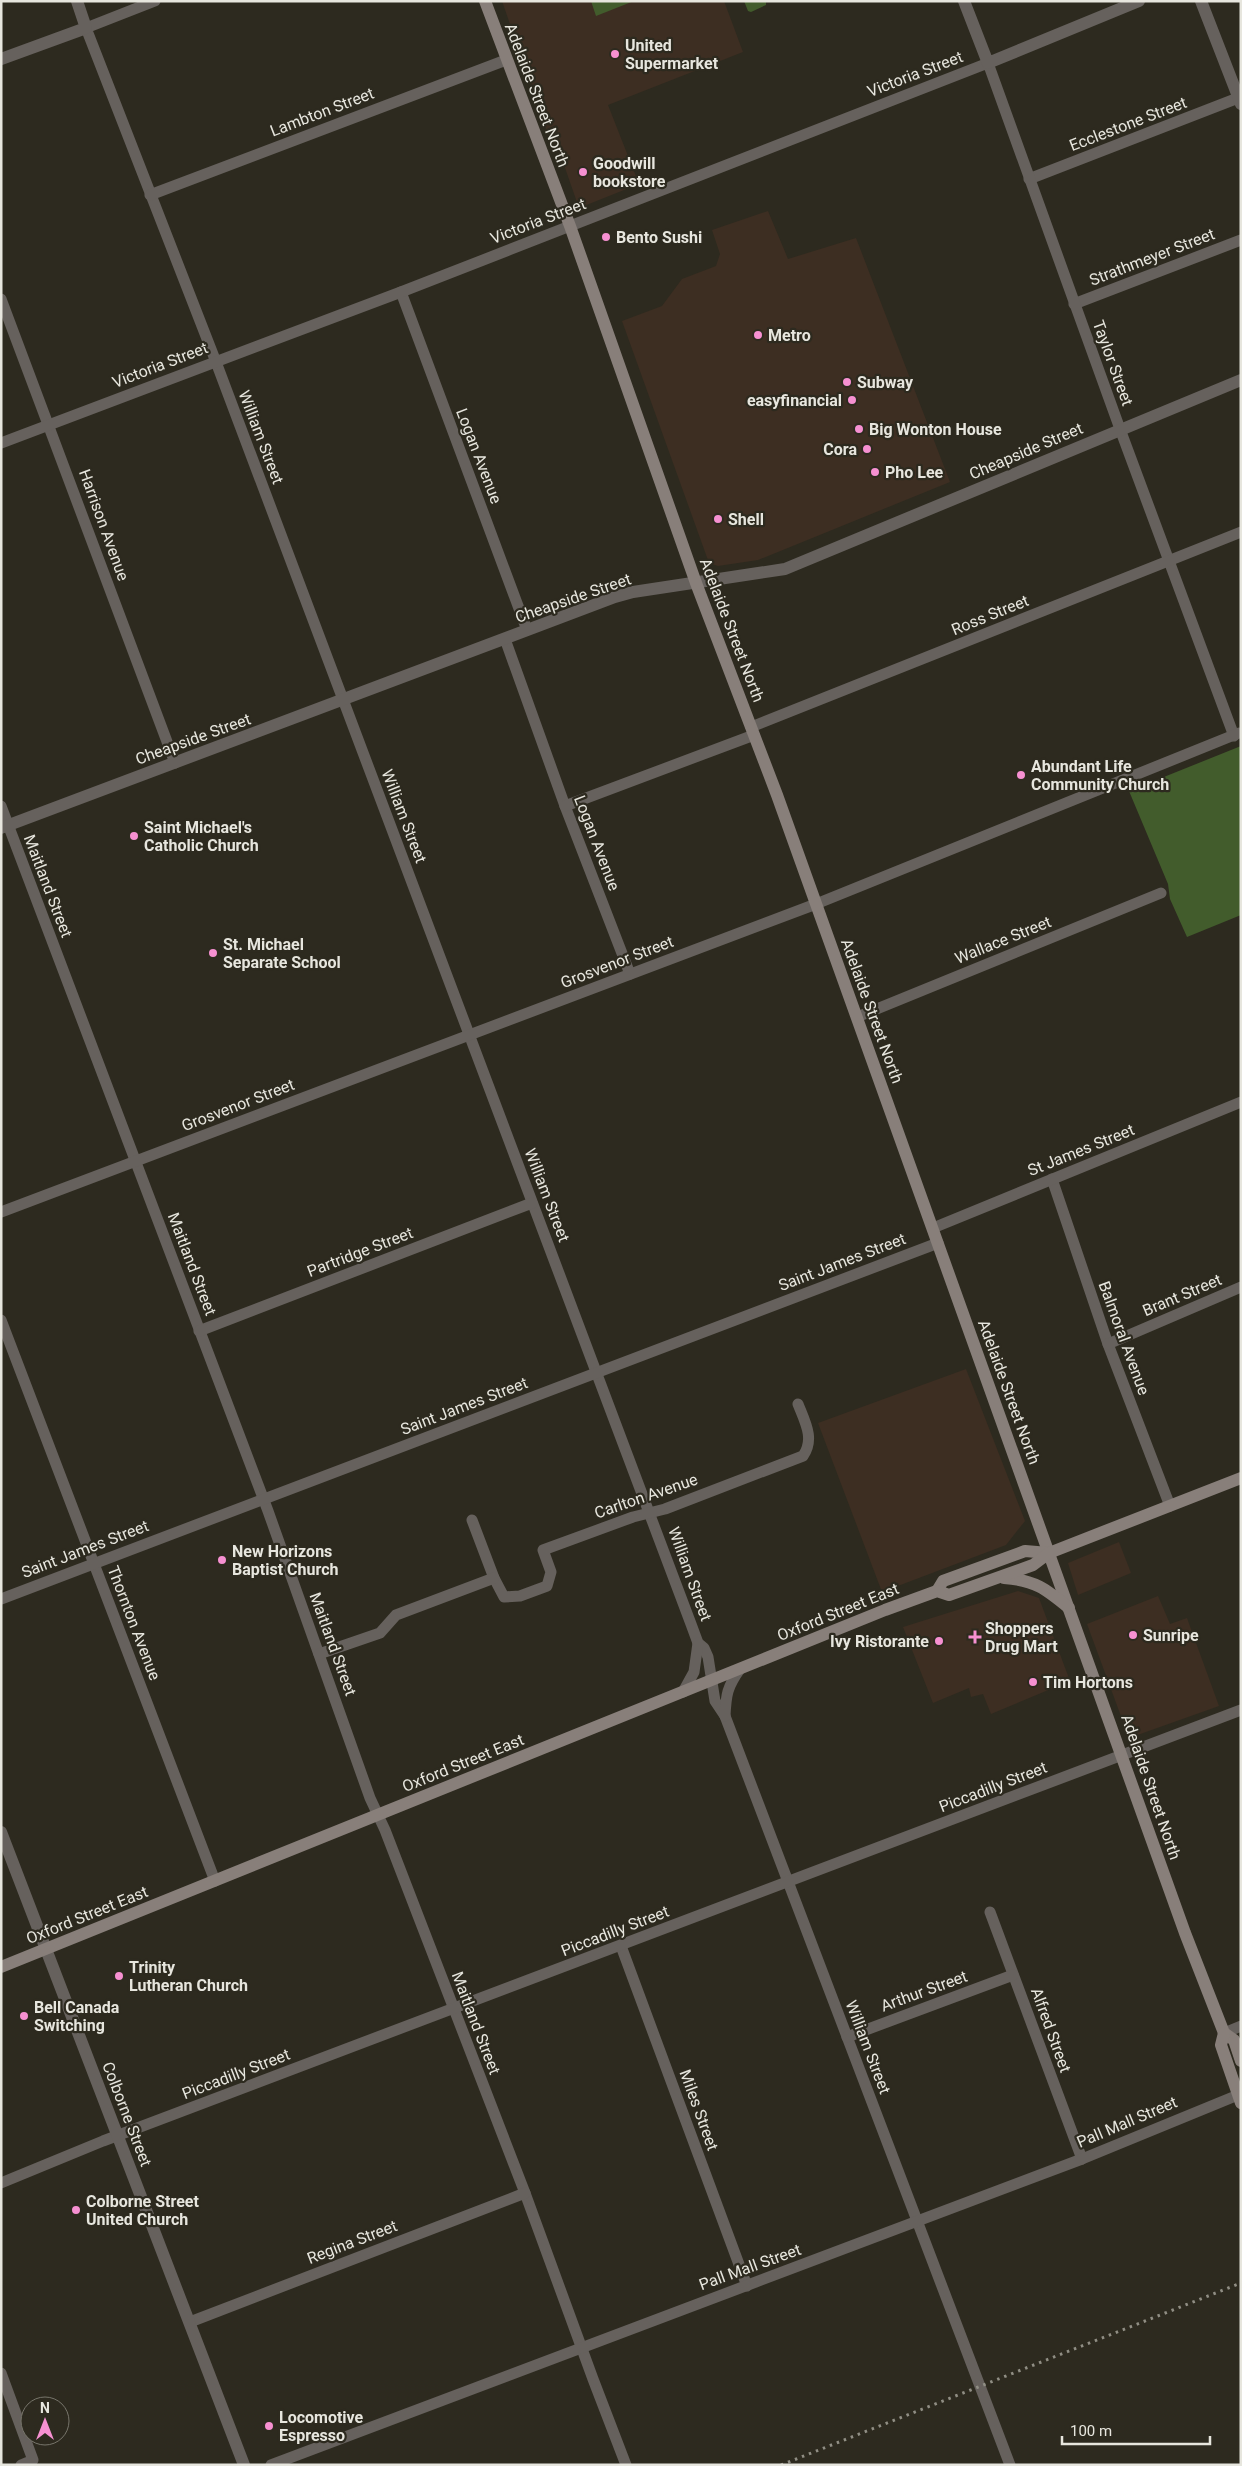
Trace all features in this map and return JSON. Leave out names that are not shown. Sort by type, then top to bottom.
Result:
[{"type":"main road","name":"Adelaide Street North","points":[[484,1],[570,226],[696,583],[753,731],[857,1016],[1185,1933],[1224,2032],[1234,2040],[1241,2061]]},
{"type":"main road","name":"Oxford Street East","points":[[937,1591],[949,1595],[1033,1565],[1049,1553],[1241,1478]]},
{"type":"main road","name":"Oxford Street East","points":[[1,1967],[937,1591],[943,1581],[1025,1551],[1049,1553]]},
{"type":"main road","points":[[998,1578],[1016,1578],[1039,1585],[1069,1608]]},
{"type":"main road","name":"Adelaide Street North","points":[[1224,2032],[1221,2044],[1240,2099]]},
{"type":"street","name":"William Street","points":[[77,1],[150,195],[216,362],[698,1643],[694,1672],[683,1692]]},
{"type":"street","points":[[1,60],[156,1]]},
{"type":"street","name":"Taylor Street","points":[[964,1],[1168,562],[1237,734]]},
{"type":"street","name":"Victoria Street","points":[[1,443],[401,292],[988,63],[1140,1]]},
{"type":"street","points":[[1201,1],[1240,101]]},
{"type":"street","name":"Lambton Street","points":[[150,195],[506,60]]},
{"type":"street","name":"Ecclestone Street","points":[[1030,179],[1240,101]]},
{"type":"street","name":"Strathmeyer Street","points":[[1074,304],[1241,240]]},
{"type":"street","name":"Logan Avenue","points":[[401,292],[527,630]]},
{"type":"street","name":"Harrison Avenue","points":[[1,299],[175,762]]},
{"type":"street","name":"Cheapside Street","points":[[5,827],[527,630],[628,594],[785,569],[1241,380]]},
{"type":"street","name":"Ross Street","points":[[565,806],[1241,532]]},
{"type":"street","name":"Logan Avenue","points":[[505,639],[565,806],[630,974]]},
{"type":"street","name":"Grosvenor Street","points":[[1,1212],[816,904],[1237,734]]},
{"type":"street","name":"Maitland Street","points":[[1,806],[5,827],[135,1161],[263,1499],[378,1815],[525,2193],[626,2465]]},
{"type":"street","name":"Wallace Street","points":[[857,1016],[1161,893]]},
{"type":"street","name":"St James Street","points":[[933,1228],[1241,1102]]},
{"type":"street","name":"Balmoral Avenue","points":[[1052,1179],[1108,1344],[1170,1506]]},
{"type":"street","name":"Partridge Street","points":[[199,1331],[532,1203]]},
{"type":"street","name":"Saint James Street","points":[[1,1599],[938,1244]]},
{"type":"street","name":"Brant Street","points":[[1108,1344],[1241,1287]]},
{"type":"street","name":"Thornton Avenue","points":[[1,1320],[215,1881]]},
{"type":"street","name":"Carlton Avenue","points":[[472,1520],[494,1578],[504,1597],[520,1596],[547,1586],[551,1572],[543,1550],[650,1512],[665,1509],[803,1456],[809,1449],[810,1436],[798,1404]]},
{"type":"street","points":[[319,1654],[380,1633],[396,1616],[494,1578]]},
{"type":"street","name":"William Street","points":[[698,1643],[704,1648],[708,1657],[715,1701],[724,1716],[789,1883],[1010,2465]]},
{"type":"street","points":[[724,1716],[724,1702],[728,1688],[740,1670]]},
{"type":"street","name":"Piccadilly Street","points":[[1,2183],[118,2136],[1241,1710]]},
{"type":"street","name":"Colborne Street","points":[[1,1832],[244,2465]]},
{"type":"street","name":"Alfred Street","points":[[990,1912],[1082,2159]]},
{"type":"street","name":"Miles Street","points":[[621,1946],[746,2286]]},
{"type":"street","name":"Arthur Street","points":[[847,2036],[1013,1975]]},
{"type":"street","points":[[1224,2032],[1241,2026]]},
{"type":"street","name":"Pall Mall Street","points":[[271,2465],[1240,2099]]},
{"type":"street","name":"Regina Street","points":[[190,2322],[525,2193]]},
{"type":"street","points":[[1,2374],[33,2460],[21,2465]]},
{"type":"shaded area","points":[[502,1],[724,1],[743,52],[608,105],[639,184],[579,208],[564,165],[546,129]]},
{"type":"shaded area","points":[[768,211],[788,259],[856,238],[950,482],[758,560],[718,566],[709,563],[622,321],[662,306],[682,279],[716,266],[720,254],[712,230]]},
{"type":"shaded area","points":[[966,1369],[1025,1521],[1006,1545],[882,1592],[818,1423]]},
{"type":"shaded area","points":[[1119,1542],[1131,1573],[1078,1595],[1068,1563]]},
{"type":"shaded area","points":[[1018,1591],[1039,1598],[1070,1681],[991,1714],[983,1694],[971,1697],[969,1688],[933,1703],[903,1627]]},
{"type":"shaded area","points":[[1158,1596],[1170,1624],[1187,1618],[1219,1706],[1129,1738],[1087,1624]]},
{"type":"green space","points":[[591,1],[634,1],[596,16]]},
{"type":"green space","points":[[744,1],[766,1],[766,5],[751,12],[748,11]]},
{"type":"green space","points":[[1241,746],[1241,915],[1187,937],[1170,899],[1168,884],[1129,791]]},
{"type":"railway","points":[[781,2465],[1241,2283]]},
{"type":"place","name":"United Supermarket","points":[[615,54]]},
{"type":"place","name":"Goodwill bookstore","points":[[583,172]]},
{"type":"place","name":"Bento Sushi","points":[[606,237]]},
{"type":"place","name":"Metro","points":[[758,335]]},
{"type":"place","name":"Subway","points":[[847,382]]},
{"type":"place","name":"easyfinancial","points":[[852,400]]},
{"type":"place","name":"Big Wonton House","points":[[859,429]]},
{"type":"place","name":"Cora","points":[[867,449]]},
{"type":"place","name":"Pho Lee","points":[[875,472]]},
{"type":"place","name":"Shell","points":[[718,519]]},
{"type":"place","name":"Abundant Life Community Church","points":[[1021,775]]},
{"type":"place","name":"Saint Michael's Catholic Church","points":[[134,836]]},
{"type":"place","name":"St. Michael Separate School","points":[[213,953]]},
{"type":"place","name":"New Horizons Baptist Church","points":[[222,1560]]},
{"type":"place","name":"Sunripe","points":[[1133,1635]]},
{"type":"place","name":"Shoppers Drug Mart","points":[[975,1637]]},
{"type":"place","name":"Ivy Ristorante","points":[[939,1641]]},
{"type":"place","name":"Tim Hortons","points":[[1033,1682]]},
{"type":"place","name":"Trinity Lutheran Church","points":[[119,1976]]},
{"type":"place","name":"Bell Canada Switching","points":[[24,2016]]},
{"type":"place","name":"Colborne Street United Church","points":[[76,2210]]},
{"type":"place","name":"Locomotive Espresso","points":[[269,2426]]}]
